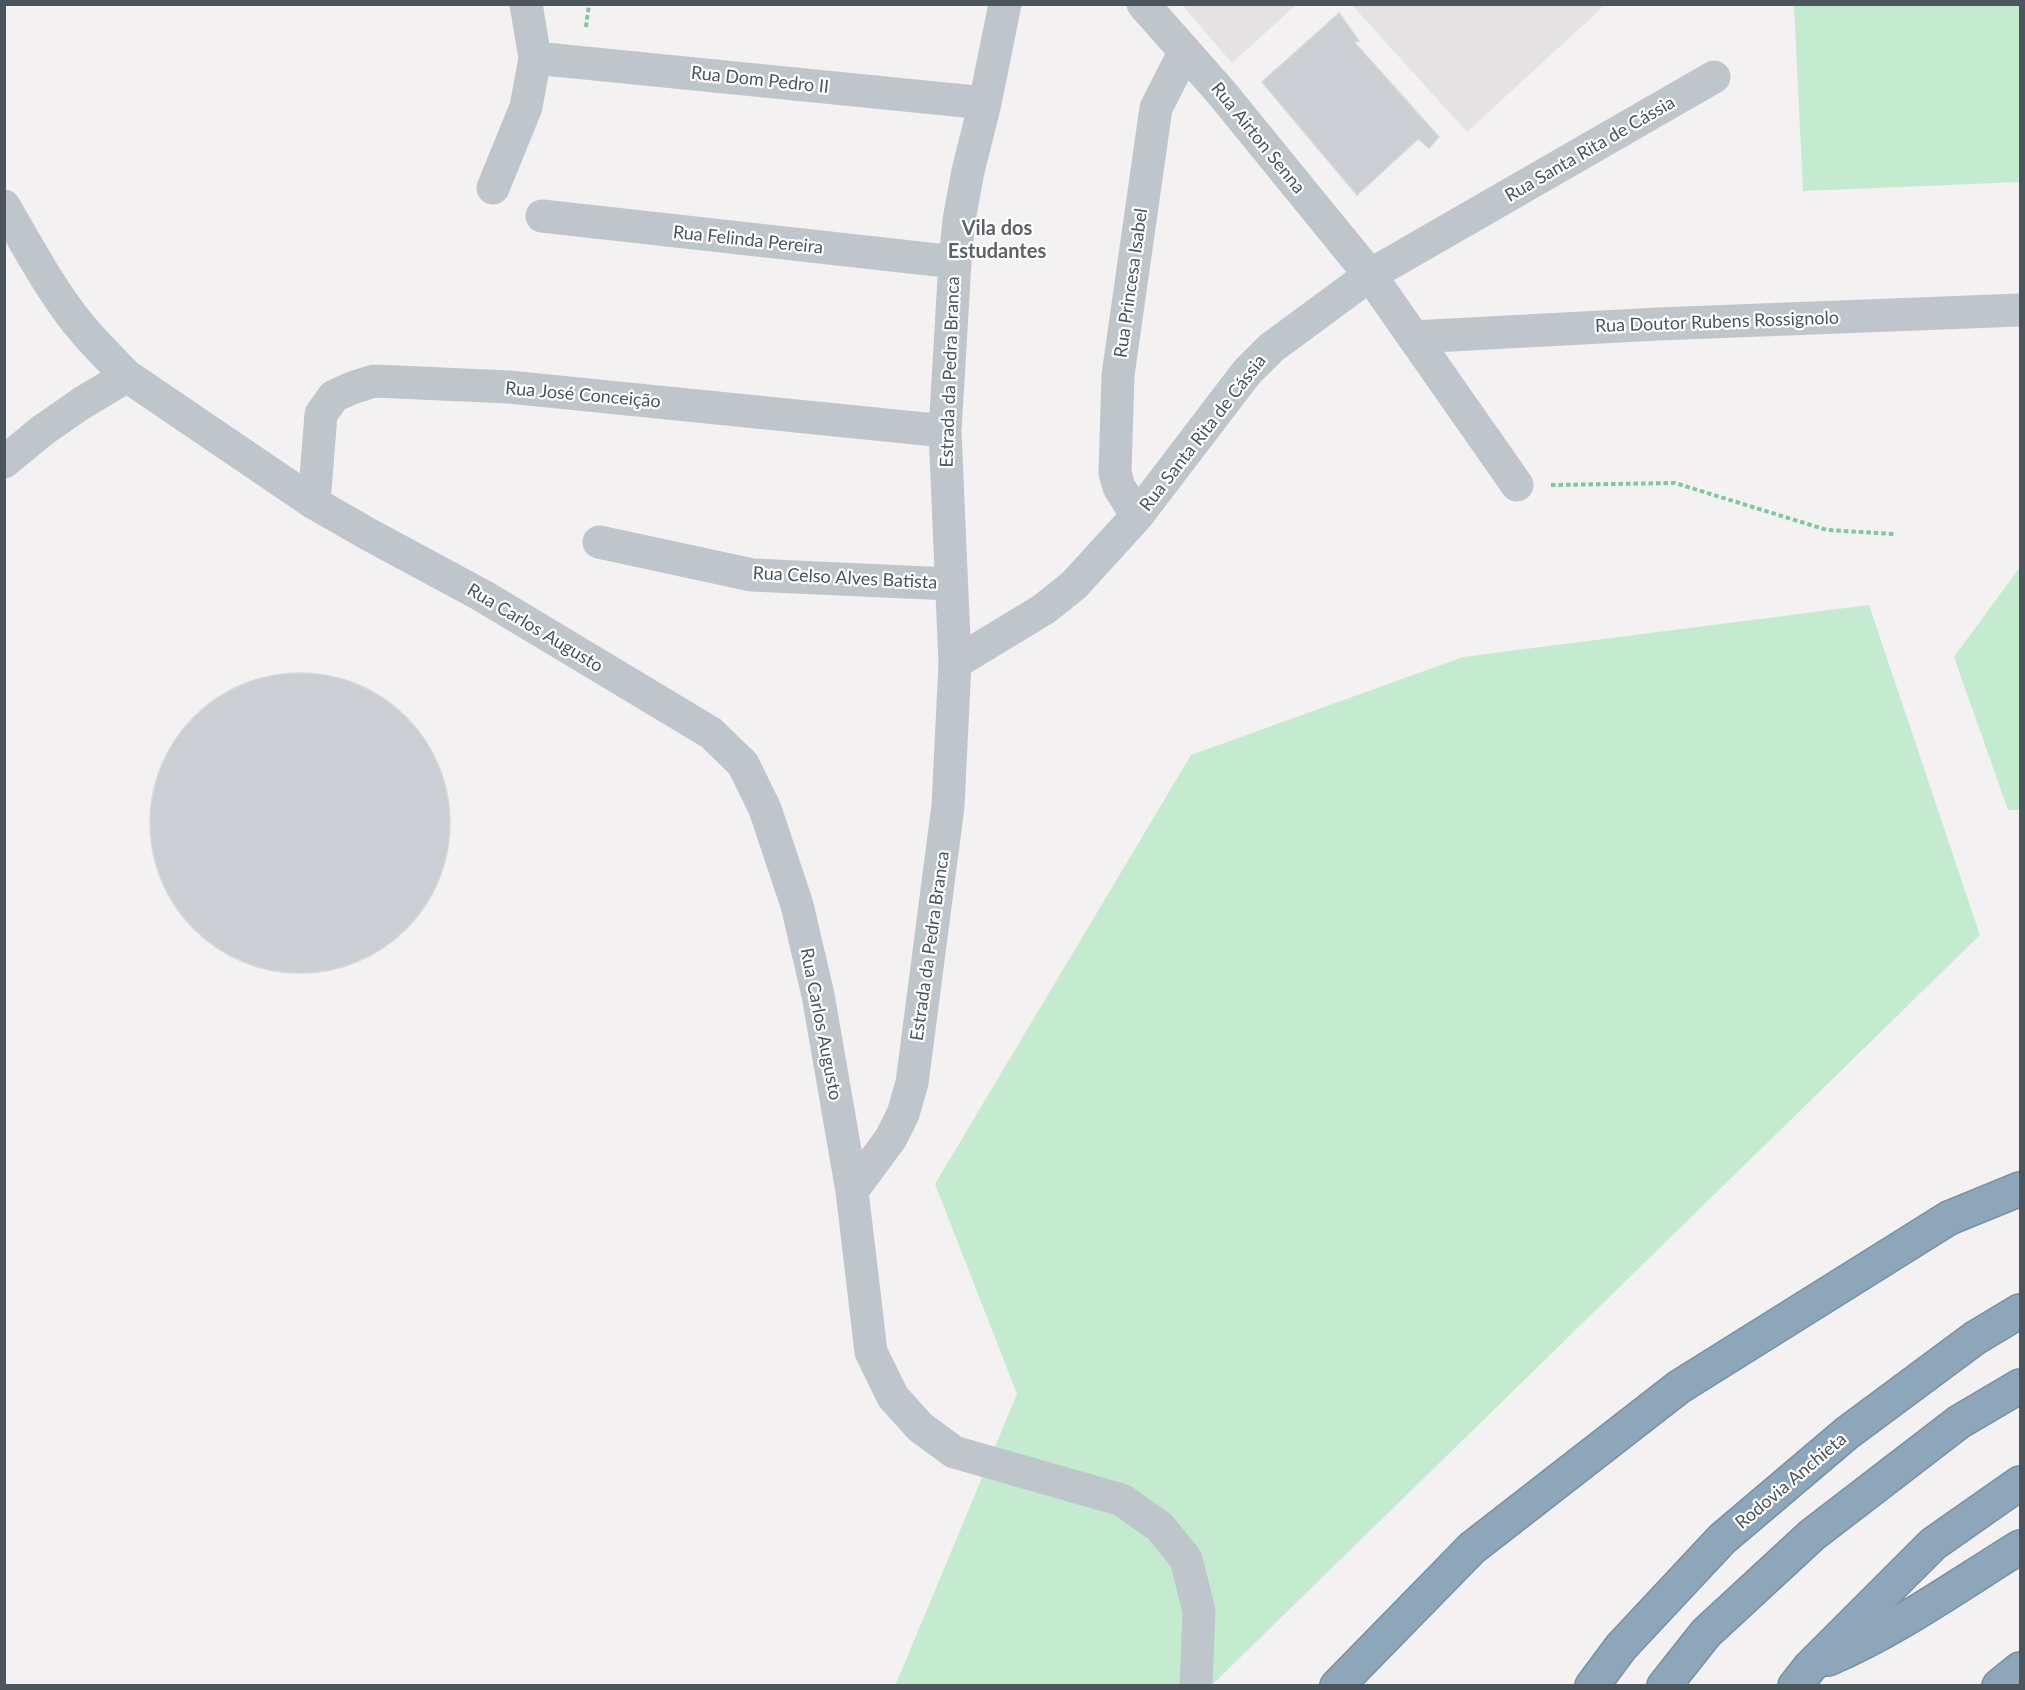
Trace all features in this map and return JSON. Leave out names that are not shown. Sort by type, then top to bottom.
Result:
[{"type":"highway","points":[[1337,1686],[1472,1548],[1679,1387],[1949,1218],[2020,1189]]},
{"type":"highway","name":"Rodovia Anchieta","points":[[1592,1686],[1622,1647],[1722,1539],[1847,1433],[1975,1338],[2020,1311]]},
{"type":"highway","points":[[1664,1686],[1706,1633],[1812,1535],[1959,1422],[2020,1386]]},
{"type":"highway","points":[[1803,1676],[1934,1544],[2020,1483]]},
{"type":"highway","points":[[1803,1676],[1907,1619],[2020,1547]]},
{"type":"highway","points":[[1999,1686],[2020,1670]]},
{"type":"street","points":[[493,188],[526,107],[535,58],[526,4]]},
{"type":"street","name":"Estrada da Pedra Branca","points":[[852,1191],[891,1138],[903,1114],[912,1083],[948,806],[955,663],[945,430],[955,262],[968,171],[985,103],[1005,4]]},
{"type":"street","name":"Rua Airton Senna","points":[[1143,4],[1220,91],[1370,275],[1517,485]]},
{"type":"street","name":"Rua Princesa Isabel","points":[[1137,516],[1119,487],[1115,473],[1118,375],[1156,108],[1185,51]]},
{"type":"street","name":"Rua Dom Pedro II","points":[[535,58],[985,103]]},
{"type":"street","name":"Rua Santa Rita de Cássia","points":[[955,663],[1044,609],[1074,585],[1137,516],[1246,372],[1271,348],[1370,275],[1714,77]]},
{"type":"street","name":"Rua Carlos Augusto","points":[[4,206],[38,265],[76,321],[127,376],[314,503],[483,596],[711,733],[742,764],[765,809],[797,905],[818,995],[852,1191]]},
{"type":"street","name":"Rua Felinda Pereira","points":[[542,216],[955,262]]},
{"type":"street","name":"Rua Doutor Rubens Rossignolo","points":[[1413,336],[2020,310]]},
{"type":"street","points":[[4,462],[43,430],[127,376]]},
{"type":"street","name":"Rua José Conceição","points":[[314,503],[321,414],[334,396],[374,381],[509,387],[945,430]]},
{"type":"street","name":"Rua Celso Alves Batista","points":[[599,542],[752,575],[950,584]]},
{"type":"street","points":[[852,1191],[871,1352],[893,1397],[920,1427],[954,1452],[1122,1500],[1160,1527],[1186,1559],[1199,1611],[1196,1686]]},
{"type":"path","points":[[1517,485],[1675,483],[1827,530],[1895,534]]},
{"type":"shaded area","points":[[1182,5],[1296,5],[1232,63]]},
{"type":"shaded area","points":[[1352,5],[1605,5],[1467,132]]},
{"type":"green space","points":[[1794,5],[2020,5],[2020,182],[1803,191]]},
{"type":"green space","points":[[2020,567],[2020,810],[2008,810],[1954,657]]},
{"type":"green space","points":[[1869,605],[1980,935],[1212,1685],[895,1686],[1017,1394],[935,1184],[1191,755],[1463,657]]},
{"type":"building","points":[[1339,13],[1359,41],[1354,42],[1439,137],[1429,148],[1418,139],[1357,195],[1262,82]]},
{"type":"building","points":[[315,673],[344,679],[371,690],[395,707],[416,728],[425,739],[439,765],[448,794],[450,823],[448,852],[433,894],[416,918],[395,939],[371,956],[344,967],[315,973],[285,973],[256,967],[229,956],[205,939],[175,907],[161,881],[152,852],[150,808],[156,779],[167,752],[184,728],[216,698],[242,684],[271,675]]},
{"type":"district","name":"Vila dos Estudantes","points":[[997,240]]}]
